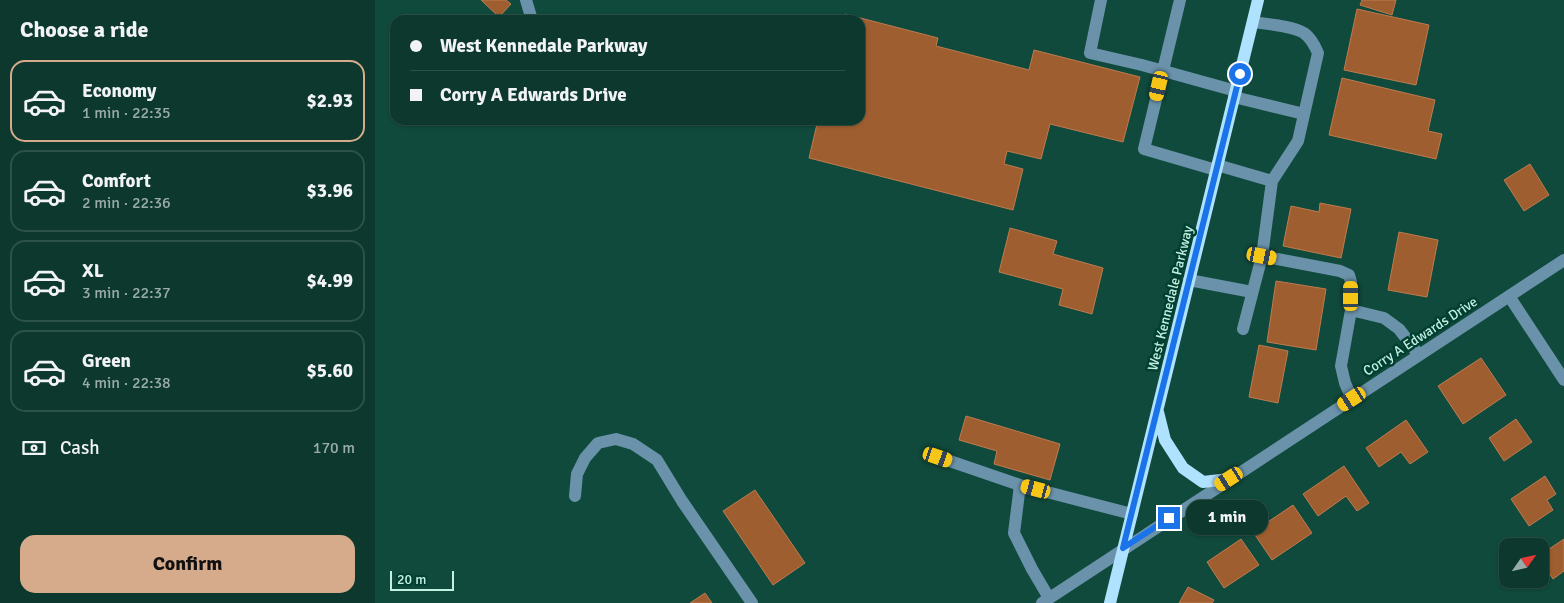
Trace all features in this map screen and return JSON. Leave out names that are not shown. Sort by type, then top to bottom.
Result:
[{"type":"main road","name":"West Kennedale Parkway","points":[[1110,603],[1258,0]]},
{"type":"main road","points":[[1157,410],[1165,440],[1183,468],[1203,482],[1229,479]]},
{"type":"street","points":[[526,0],[530,15]]},
{"type":"street","points":[[1101,0],[1090,53],[1163,71],[1304,114]]},
{"type":"street","points":[[1181,0],[1145,149],[1272,180]]},
{"type":"street","points":[[1243,329],[1262,256],[1272,180],[1298,140],[1318,53],[1313,43],[1304,34],[1295,30],[1253,22]]},
{"type":"street","points":[[1262,256],[1340,271],[1349,275],[1351,282],[1351,310],[1341,366],[1345,384],[1352,399]]},
{"type":"street","name":"Corry A Edwards Drive","points":[[1046,600],[1564,260]]},
{"type":"street","points":[[1189,280],[1252,292]]},
{"type":"street","points":[[1509,296],[1564,380]]},
{"type":"street","points":[[1351,310],[1384,318],[1399,329],[1419,355]]},
{"type":"street","points":[[575,496],[577,474],[585,458],[598,443],[616,439],[633,444],[657,460],[752,603]]},
{"type":"street","points":[[938,457],[1020,484],[1132,514]]},
{"type":"street","points":[[1020,484],[1015,533],[1046,600]]},
{"type":"building","points":[[481,0],[506,0],[511,4],[501,15],[497,15]]},
{"type":"building","points":[[1362,0],[1396,0],[1392,15],[1360,5]]},
{"type":"building","points":[[1357,9],[1429,25],[1416,85],[1344,70]]},
{"type":"building","points":[[865,19],[938,38],[936,46],[1029,70],[1034,50],[1140,77],[1123,142],[1050,124],[1041,159],[1007,151],[1004,164],[1023,169],[1013,210],[809,158],[817,125],[865,125]]},
{"type":"building","points":[[1342,78],[1435,100],[1428,131],[1442,134],[1436,159],[1329,135]]},
{"type":"building","points":[[1530,164],[1549,195],[1524,211],[1504,180]]},
{"type":"building","points":[[1320,203],[1351,209],[1341,258],[1283,246],[1291,206],[1319,212]]},
{"type":"building","points":[[1010,228],[1057,241],[1053,254],[1103,268],[1092,314],[1059,305],[1063,289],[999,272]]},
{"type":"building","points":[[1399,232],[1438,240],[1427,297],[1388,290]]},
{"type":"building","points":[[1276,281],[1326,289],[1316,350],[1267,342]]},
{"type":"building","points":[[1259,345],[1288,351],[1278,403],[1249,397]]},
{"type":"building","points":[[1481,358],[1506,395],[1463,424],[1438,386]]},
{"type":"building","points":[[966,416],[1060,444],[1050,480],[994,464],[997,451],[959,440]]},
{"type":"building","points":[[1516,419],[1532,442],[1504,461],[1489,438]]},
{"type":"building","points":[[1406,420],[1428,452],[1410,464],[1401,452],[1379,467],[1366,448]]},
{"type":"building","points":[[1344,466],[1369,503],[1357,511],[1346,496],[1318,516],[1303,494]]},
{"type":"building","points":[[1545,476],[1556,494],[1547,500],[1553,510],[1529,526],[1511,499]]},
{"type":"building","points":[[755,490],[805,563],[773,585],[723,511]]},
{"type":"building","points":[[1293,505],[1312,533],[1272,560],[1253,532]]},
{"type":"building","points":[[1241,539],[1259,565],[1224,588],[1207,562]]},
{"type":"building","points":[[1564,539],[1564,571],[1553,579],[1549,573],[1549,549]]},
{"type":"building","points":[[1188,587],[1214,600],[1212,603],[1179,603]]},
{"type":"building","points":[[705,593],[712,603],[690,603]]},
{"type":"route","points":[[1169,518],[1123,548],[1240,74]]}]
